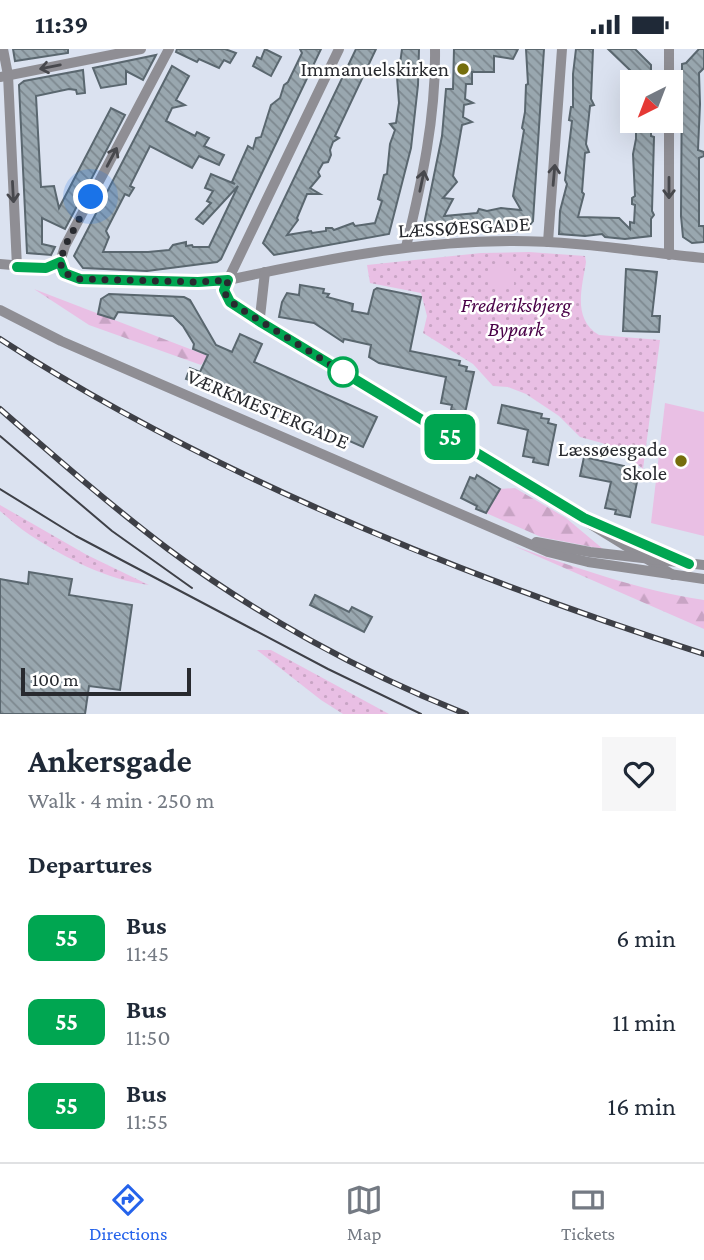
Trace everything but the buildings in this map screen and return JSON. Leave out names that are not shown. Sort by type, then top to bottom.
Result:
[{"type":"street","points":[[3,49],[17,267]]},
{"type":"street","points":[[4,76],[141,49]]},
{"type":"street","points":[[0,264],[46,268],[60,262],[65,246],[169,49]]},
{"type":"street","points":[[339,49],[228,280],[224,290],[230,302],[673,575]]},
{"type":"street","points":[[406,247],[423,178],[432,125],[435,49]]},
{"type":"street","points":[[548,243],[562,49]]},
{"type":"street","points":[[669,49],[669,70]]},
{"type":"street","points":[[669,133],[669,255]]},
{"type":"street","name":"LÆSSØESGADE","points":[[60,262],[64,273],[80,279],[198,282],[228,280],[406,247],[476,243],[548,243],[704,258]]},
{"type":"street","points":[[262,323],[260,317],[265,272]]},
{"type":"street","name":"VÆRKMESTERGADE","points":[[0,310],[61,341],[548,552],[569,558],[704,579]]},
{"type":"street","points":[[584,518],[689,564]]},
{"type":"street","name":"VÆRKMESTERGADE","points":[[523,540],[590,552],[704,565]]},
{"type":"green space","name":"Frederiksbjerg Bypark","points":[[529,252],[585,256],[582,312],[585,321],[599,335],[660,340],[643,469],[626,455],[602,443],[580,437],[559,416],[526,394],[508,387],[493,386],[473,364],[423,333],[427,316],[421,293],[370,283],[367,265],[481,253]]},
{"type":"green space","points":[[488,264],[514,264],[514,285],[488,285]]},
{"type":"green space","points":[[34,289],[208,356],[201,365],[89,325]]},
{"type":"green space","points":[[665,403],[704,412],[704,536],[651,523]]},
{"type":"green space","points":[[515,488],[566,518],[603,549],[541,537],[486,513],[500,489]]},
{"type":"green space","points":[[0,505],[87,555],[149,585],[102,573],[72,560],[22,529],[0,511]]},
{"type":"green space","points":[[514,546],[631,584],[704,600],[704,629]]},
{"type":"green space","points":[[257,650],[271,650],[389,714],[343,714]]},
{"type":"tram line","points":[[0,436],[112,531],[192,588]]},
{"type":"tram line","points":[[0,489],[76,536],[328,669],[421,714]]},
{"type":"railway","points":[[0,339],[81,389],[252,479],[432,557],[523,592],[704,654]]},
{"type":"railway","points":[[0,409],[146,532],[237,597],[349,661],[466,714]]},
{"type":"bus line","name":"55","points":[[17,267],[46,268],[60,262],[64,273],[80,279],[198,282],[228,280],[224,290],[230,302],[262,323],[584,518],[689,564]]},
{"type":"place","name":"Immanuelskirken","points":[[463,69]]},
{"type":"place","name":"Læssøesgade Skole","points":[[681,461]]},
{"type":"route","points":[[91,197],[65,246],[60,262],[64,273],[80,279],[198,282],[228,280],[224,290],[230,302],[349,376],[343,372]]}]
